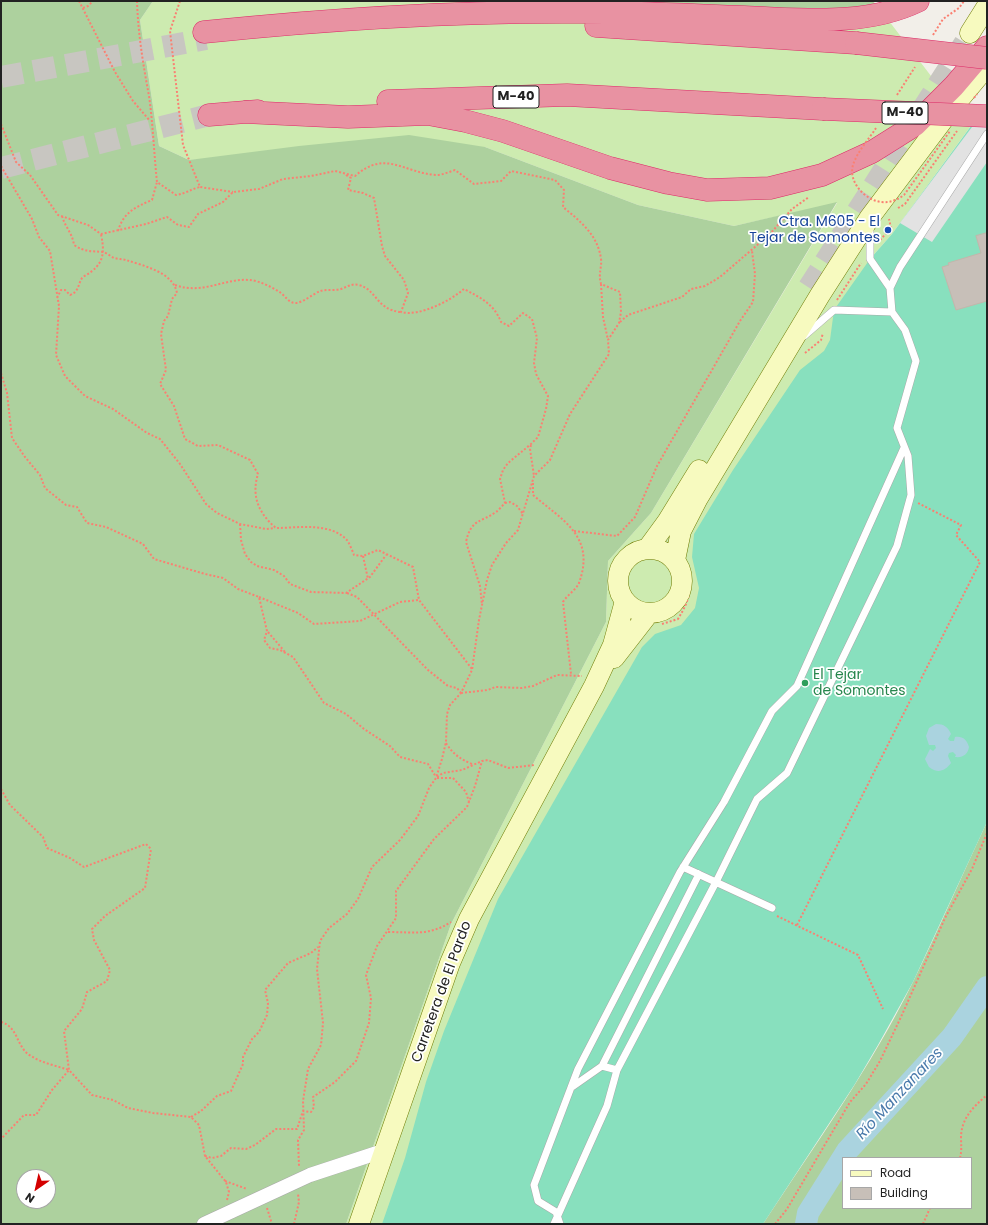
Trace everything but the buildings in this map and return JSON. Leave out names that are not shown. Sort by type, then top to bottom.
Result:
[{"type":"highway","points":[[918,1],[883,14],[854,18],[792,19],[584,12],[485,12],[290,23],[205,35],[416,27],[563,24],[856,43],[987,58]]},
{"type":"highway","points":[[244,112],[348,117],[428,114],[466,121],[504,131],[610,168],[668,183],[707,190],[770,188],[822,175],[872,152],[915,125],[954,86],[987,47]]},
{"type":"highway","name":"M-40","points":[[209,116],[419,99],[567,95],[987,116]]},
{"type":"street","points":[[970,33],[987,6]]},
{"type":"street","points":[[681,563],[663,551],[648,548],[636,551],[627,558],[620,568],[618,579],[620,591],[625,601],[636,610],[652,619],[661,611],[672,605],[680,595],[683,583],[681,571],[682,530],[698,498],[795,352],[820,295],[879,216],[952,108],[987,66]]},
{"type":"street","points":[[648,548],[667,522],[808,287]]},
{"type":"street","name":"Carretera de El Pardo","points":[[359,1224],[450,963],[469,919],[594,686],[613,645],[625,601]]},
{"type":"street","name":"Carretera de El Pardo","points":[[594,686],[620,648],[652,619]]},
{"type":"street","points":[[204,1224],[300,1180],[386,1150]]},
{"type":"lane","points":[[890,288],[900,267],[987,134]]},
{"type":"lane","points":[[554,1224],[559,1220],[607,1106],[617,1070],[716,882],[757,799],[787,773],[897,546],[911,495],[908,456],[897,428],[916,361],[905,330],[892,312],[890,288],[870,258],[870,250],[879,216]]},
{"type":"lane","points":[[795,352],[834,310],[892,312]]},
{"type":"lane","points":[[559,1220],[556,1212],[538,1201],[534,1185],[578,1069],[683,866],[724,802],[772,711],[798,686],[904,448]]},
{"type":"lane","points":[[683,866],[772,908]]},
{"type":"lane","points":[[572,1087],[602,1066],[699,874]]},
{"type":"lane","points":[[602,1066],[617,1070]]},
{"type":"path","points":[[79,1],[115,72],[133,101],[151,122]]},
{"type":"path","points":[[83,8],[88,6],[92,1]]},
{"type":"path","points":[[118,231],[121,220],[136,207],[152,200],[157,182],[151,122],[140,50],[137,1]]},
{"type":"path","points":[[180,1],[170,31],[183,145],[200,187]]},
{"type":"path","points":[[972,100],[977,94]]},
{"type":"path","points":[[1,124],[16,162],[30,174],[58,215],[88,225],[101,234],[118,231],[167,217],[178,225],[189,227],[198,214],[223,202],[233,192]]},
{"type":"path","points":[[878,124],[854,164],[852,173],[856,185],[861,192],[871,199],[882,202],[896,201],[904,195],[954,126]]},
{"type":"path","points":[[893,211],[904,204],[959,128]]},
{"type":"path","points":[[157,182],[176,195],[185,194],[191,189],[200,187],[233,192],[259,189],[282,179],[311,176],[335,171],[355,176],[364,168],[380,162],[438,175],[455,170],[474,184],[501,181],[511,171],[555,180],[564,190],[563,207],[592,233],[601,260],[598,275],[601,284],[603,317],[608,340],[609,354],[570,414],[550,460],[534,476],[518,530],[506,543],[492,565],[487,580],[479,620]]},
{"type":"path","points":[[1,166],[32,219],[39,237],[50,251],[58,306],[56,355],[65,376],[85,396],[113,409],[147,433],[160,439],[180,464],[206,504],[217,513],[240,524],[266,529],[314,527],[328,530],[346,539],[354,555],[363,556],[378,550],[413,567],[419,600],[472,670]]},
{"type":"path","points":[[345,174],[351,178],[348,190],[363,193],[374,198],[385,256],[404,280],[408,293],[401,312]]},
{"type":"path","points":[[608,340],[619,323],[628,315],[682,297],[691,289],[705,286],[720,277],[752,251],[778,226],[792,209],[813,194]]},
{"type":"path","points":[[62,216],[65,228],[72,235],[74,245],[91,252],[104,252],[115,258],[163,274],[175,285],[192,289],[249,280],[268,286],[291,302],[297,303],[322,290],[341,289],[352,285],[359,285],[371,292],[375,298],[390,311],[408,314],[424,312],[457,294],[464,288],[490,304],[496,311],[501,322],[509,326],[523,313],[532,319],[536,338],[535,368],[548,396],[541,429],[538,436],[531,444],[508,463],[503,470],[500,479],[505,503]]},
{"type":"path","points":[[795,352],[821,340],[829,314],[870,250],[892,228],[879,216]]},
{"type":"path","points":[[57,298],[60,295],[61,290],[65,290],[70,295],[76,292],[80,286],[80,280],[101,262],[104,252],[101,234]]},
{"type":"path","points":[[574,531],[617,536],[635,517],[657,466],[740,321],[753,302],[755,274],[752,251]]},
{"type":"path","points":[[601,284],[620,292],[622,312],[619,323]]},
{"type":"path","points":[[175,285],[177,293],[172,300],[161,334],[166,370],[160,384],[174,406],[185,439],[198,446],[218,445],[250,460],[258,474],[254,484],[256,503],[267,520],[276,528]]},
{"type":"path","points":[[1,373],[7,393],[12,438],[40,475],[45,488],[66,505],[77,508],[87,523],[106,527],[143,544],[154,559],[223,578],[238,589],[298,613],[314,624],[360,621],[400,602],[419,600]]},
{"type":"path","points":[[531,444],[530,450],[534,476],[533,495],[560,516],[578,535],[583,559],[578,584],[563,602],[571,674]]},
{"type":"path","points":[[797,925],[980,562],[956,534],[961,525],[910,499]]},
{"type":"path","points":[[294,1224],[299,1202],[300,1180],[298,1140],[304,1130],[303,1101],[308,1069],[321,1045],[323,1023],[317,969],[320,941],[329,928],[347,914],[358,898],[372,867],[400,840],[418,816],[429,788],[436,778],[446,742],[446,714],[450,705],[461,694],[472,670],[482,603],[480,586],[466,542],[467,534],[475,522],[496,512],[505,503],[510,502],[517,506],[523,514]]},
{"type":"path","points":[[240,524],[241,540],[245,554],[251,562],[257,566],[274,570],[284,576],[290,584],[301,589],[311,592],[346,593],[357,597],[428,670],[448,686],[456,688],[461,694]]},
{"type":"path","points":[[346,593],[368,579],[386,555]]},
{"type":"path","points":[[363,556],[368,579]]},
{"type":"path","points":[[652,619],[678,619],[686,606],[690,589],[681,563]]},
{"type":"path","points":[[259,597],[267,631],[286,653]]},
{"type":"path","points":[[267,631],[264,640],[270,648],[280,650],[293,657],[324,703],[346,714],[364,729],[390,746],[400,757],[428,764],[436,778]]},
{"type":"path","points":[[461,694],[488,690],[496,687],[522,688],[533,686],[557,675],[571,674],[584,677],[594,686]]},
{"type":"path","points":[[446,742],[451,751],[460,759],[472,764]]},
{"type":"path","points":[[436,778],[443,773],[462,770],[472,764],[488,760],[508,768],[534,765],[549,772]]},
{"type":"path","points":[[303,1111],[311,1112],[314,1107],[313,1097],[334,1082],[356,1061],[369,1022],[371,998],[366,975],[377,946],[396,918],[396,891],[434,839],[467,807],[482,761]]},
{"type":"path","points":[[436,778],[454,778],[466,792],[469,802]]},
{"type":"path","points":[[1,789],[10,805],[43,837],[47,848],[70,858],[84,867],[146,844],[151,849],[145,888],[105,916],[92,929],[94,940],[110,970],[107,981],[87,992],[82,1009],[64,1031],[69,1070],[52,1090],[36,1115],[24,1115],[1,1139]]},
{"type":"path","points":[[775,1224],[787,1209],[850,1102],[866,1084],[880,1061],[901,1018],[945,918],[972,869],[987,832]]},
{"type":"path","points":[[776,915],[858,955],[883,1009]]},
{"type":"path","points":[[387,932],[419,933],[439,930],[455,919]]},
{"type":"path","points":[[1,1022],[7,1024],[14,1030],[21,1046],[30,1056],[69,1070],[92,1095],[113,1100],[128,1108],[153,1113],[191,1117],[201,1111],[217,1096],[231,1091],[249,1045],[259,1032],[267,1014],[268,1003],[265,990],[288,963],[311,954],[319,946]]},
{"type":"path","points":[[960,1157],[962,1151],[962,1127],[966,1116],[987,1095]]},
{"type":"path","points":[[205,1156],[212,1158],[221,1156],[226,1150],[231,1148],[246,1149],[255,1145],[276,1129],[297,1129],[303,1111]]},
{"type":"path","points":[[191,1117],[199,1125],[205,1156],[224,1180],[229,1192],[226,1203],[233,1210]]},
{"type":"path","points":[[224,1180],[256,1191],[263,1196]]},
{"type":"path","points":[[923,1224],[930,1209]]},
{"type":"green space","points":[[1,1],[153,1],[140,20],[159,146],[189,160],[299,146],[409,135],[485,147],[638,205],[734,226],[837,202],[651,513],[608,561],[606,622],[451,924],[346,1224],[1,1224]]},
{"type":"green space","points":[[153,1],[595,1],[596,5],[876,4],[970,127],[892,234],[870,259],[887,326],[459,1224],[346,1224],[451,924],[606,622],[608,561],[651,513],[837,203],[734,226],[638,205],[485,147],[189,160],[159,146],[140,20]]},
{"type":"green space","points":[[595,1],[872,1],[876,4],[858,9],[829,10],[596,5]]},
{"type":"green space","name":"El Tejar de Somontes","points":[[987,104],[987,822],[913,982],[855,1084],[763,1224],[382,1224],[405,1158],[426,1082],[444,1031],[498,899],[642,647],[655,634],[681,625],[695,608],[699,588],[692,557],[694,534],[733,470],[800,370],[824,351],[830,340],[834,310],[870,259],[892,234]]},
{"type":"green space","points":[[987,822],[987,1224],[763,1224],[861,1075],[897,1014],[923,962]]},
{"type":"shaded area","points":[[987,107],[987,162],[932,242],[900,223]]},
{"type":"water","points":[[936,724],[943,725],[949,729],[951,734],[948,739],[950,741],[954,741],[955,737],[960,737],[966,740],[969,747],[966,754],[960,757],[955,757],[956,755],[953,752],[949,753],[948,756],[951,763],[941,771],[929,767],[925,759],[930,749],[933,751],[936,748],[935,745],[929,745],[926,736],[929,728]]},
{"type":"waterway","name":"Río Manzanares","points":[[843,1157],[847,1151],[952,1037],[987,987]]},
{"type":"waterway","name":"Río Manzanares","points":[[806,1224],[808,1213],[842,1159]]},
{"type":"tunnel","points":[[808,287],[970,33]]},
{"type":"tunnel","points":[[1,77],[206,39]]},
{"type":"tunnel","points":[[1,168],[209,115]]},
{"type":"place","name":"Ctra. M605 - El Tejar de Somontes","points":[[888,230]]},
{"type":"place","name":"El Tejar de Somontes","points":[[805,683]]}]
